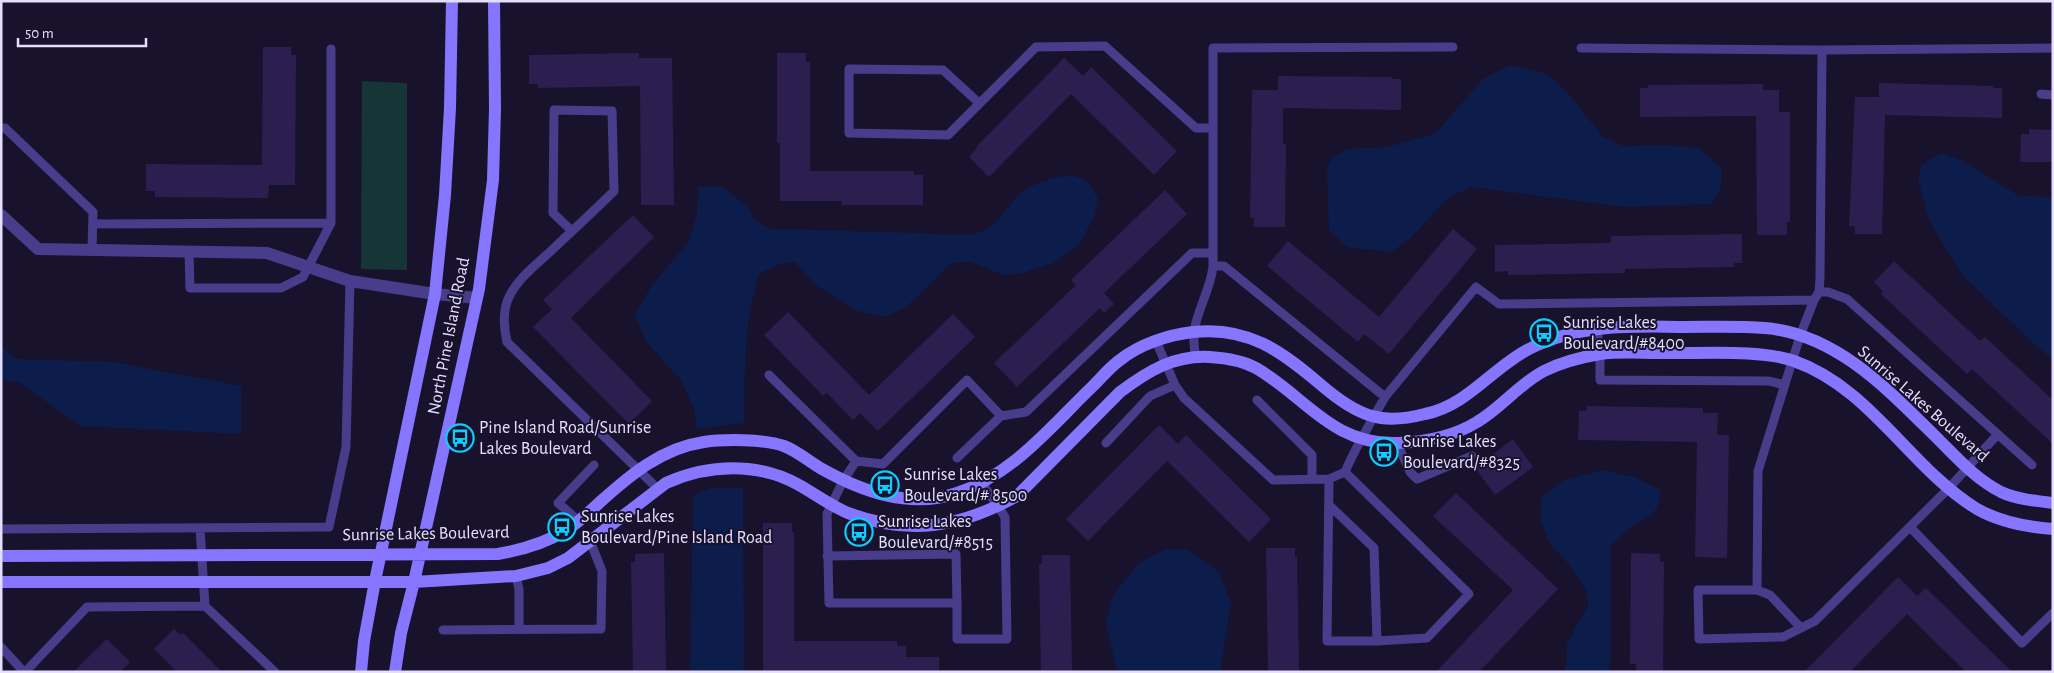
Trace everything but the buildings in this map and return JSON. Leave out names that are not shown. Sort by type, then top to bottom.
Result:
[{"type":"street","name":"North Pine Island Road","points":[[395,672],[401,633],[477,298],[493,180],[495,109],[494,5]]},
{"type":"street","name":"North Pine Island Road","points":[[361,672],[364,641],[375,581],[434,294],[447,166],[452,6]]},
{"type":"street","points":[[1,214],[38,250],[267,253],[350,281],[434,294],[477,298]]},
{"type":"street","name":"Sunrise Lakes Boulevard","points":[[1,556],[201,554],[420,555],[490,554],[516,550],[563,533],[655,458],[673,450],[703,442],[737,440],[782,446],[843,481],[869,491],[906,500],[953,495],[982,483],[1015,462],[1120,360],[1142,346],[1166,337],[1212,331],[1252,338],[1273,348],[1334,397],[1374,417],[1390,418],[1428,414],[1451,406],[1465,398],[1526,350],[1576,332],[1652,326],[1768,328],[1823,344],[1849,359],[1870,376],[1967,468],[2002,492],[2026,499],[2053,503]]},
{"type":"street","points":[[1,582],[414,582],[516,576],[548,568],[568,558],[666,483],[685,475],[706,470],[737,468],[768,473],[797,484],[846,512],[882,523],[926,526],[967,518],[998,506],[1017,496],[1120,392],[1146,373],[1166,364],[1195,356],[1236,361],[1255,367],[1319,417],[1343,432],[1378,443],[1429,441],[1458,432],[1479,422],[1517,390],[1544,371],[1564,363],[1600,354],[1734,354],[1772,356],[1792,360],[1818,371],[1852,395],[1949,488],[1978,509],[2002,520],[2029,527],[2053,529]]},
{"type":"lane","points":[[979,103],[943,70],[849,69],[849,133],[948,135],[1036,47],[1106,46],[1196,128],[1213,128]]},
{"type":"lane","points":[[1195,356],[1194,332],[1202,300],[1212,280],[1213,266],[1213,48],[1453,47]]},
{"type":"lane","points":[[1581,48],[1822,50],[2053,48]]},
{"type":"lane","points":[[189,252],[190,288],[281,288],[303,276],[331,223],[331,49]]},
{"type":"lane","points":[[1757,590],[1758,471],[1800,336],[1817,296],[1822,50]]},
{"type":"lane","points":[[2042,94],[2053,94]]},
{"type":"lane","points":[[572,232],[553,213],[554,110],[612,111],[614,192],[572,232],[521,278],[508,298],[504,314],[504,330],[507,342],[658,489]]},
{"type":"lane","points":[[1,128],[5,128],[92,212],[92,250]]},
{"type":"lane","points":[[92,224],[331,223]]},
{"type":"lane","points":[[957,458],[1001,416],[1026,412],[1192,253],[1213,253]]},
{"type":"lane","points":[[1213,266],[1224,266],[1386,397]]},
{"type":"lane","points":[[1,530],[329,527],[346,447],[350,281]]},
{"type":"lane","points":[[1156,341],[1175,385],[1184,398],[1273,480],[1329,479],[1345,472],[1354,450],[1363,439],[1386,397],[1476,287],[1499,304],[1817,296],[1828,292],[1847,299],[2032,465]]},
{"type":"lane","points":[[1597,329],[1600,354],[1600,380],[1769,381],[1785,386]]},
{"type":"lane","points":[[769,375],[856,461],[884,464],[966,380],[1001,416]]},
{"type":"lane","points":[[1106,444],[1150,396],[1175,385]]},
{"type":"lane","points":[[1257,400],[1312,455],[1312,479]]},
{"type":"lane","points":[[1801,628],[1770,595],[1757,590],[1698,590],[1699,639],[1783,637],[1801,628],[1815,620],[1949,488],[1997,435]]},
{"type":"lane","points":[[1397,443],[1410,472],[1418,479],[1472,456]]},
{"type":"lane","points":[[856,461],[830,504],[827,514],[828,603],[957,603]]},
{"type":"lane","points":[[579,521],[558,503],[594,465]]},
{"type":"lane","points":[[1329,479],[1327,641],[1427,638],[1469,594],[1345,472]]},
{"type":"lane","points":[[827,556],[956,554],[957,639],[1007,639],[1005,518],[982,483]]},
{"type":"lane","points":[[1329,504],[1374,548],[1377,640]]},
{"type":"lane","points":[[1910,526],[2022,643],[2053,613]]},
{"type":"lane","points":[[200,528],[205,606],[275,672]]},
{"type":"lane","points":[[443,630],[601,629],[602,571],[590,541]]},
{"type":"lane","points":[[516,576],[519,589],[519,629]]},
{"type":"lane","points":[[1,646],[24,672],[88,607],[205,606]]},
{"type":"green space","points":[[362,81],[407,83],[407,270],[361,269]]},
{"type":"water","points":[[1511,65],[1547,74],[1571,97],[1603,137],[1624,146],[1666,145],[1699,148],[1721,168],[1721,187],[1712,204],[1625,207],[1472,187],[1449,197],[1408,240],[1391,252],[1347,247],[1329,230],[1327,170],[1332,157],[1348,149],[1386,147],[1435,134],[1483,79]]},
{"type":"water","points":[[1942,153],[1961,160],[2019,196],[2053,197],[2053,359],[2036,346],[1962,275],[1929,220],[1918,179],[1922,164]]},
{"type":"water","points":[[1069,175],[1087,180],[1098,199],[1095,215],[1079,245],[1053,263],[1022,273],[1003,275],[971,262],[952,263],[906,307],[885,317],[858,311],[816,285],[795,262],[782,263],[760,273],[750,309],[746,347],[744,423],[697,429],[694,409],[681,380],[647,343],[635,315],[652,285],[688,243],[697,214],[698,187],[723,187],[748,207],[754,220],[770,229],[959,235],[974,234],[987,229],[999,219],[1020,194],[1030,187],[1041,182]]},
{"type":"water","points":[[1,346],[17,359],[113,362],[241,386],[241,434],[81,426],[17,381],[1,381]]},
{"type":"water","points":[[1601,470],[1634,477],[1661,490],[1660,499],[1652,514],[1628,529],[1610,546],[1610,672],[1563,672],[1567,664],[1567,643],[1588,606],[1586,589],[1566,561],[1550,544],[1541,521],[1541,498],[1562,481]]},
{"type":"water","points":[[711,488],[743,488],[744,672],[690,672],[693,496]]},
{"type":"water","points":[[1166,549],[1188,550],[1219,572],[1231,604],[1220,672],[1117,672],[1106,623],[1113,595],[1139,563]]},
{"type":"place","name":"Sunrise Lakes Boulevard/#8400","points":[[1544,333]]},
{"type":"place","name":"Pine Island Road/Sunrise Lakes Boulevard","points":[[460,438]]},
{"type":"place","name":"Sunrise Lakes Boulevard/#8325","points":[[1384,452]]},
{"type":"place","name":"Sunrise Lakes Boulevard/# 8500","points":[[885,485]]},
{"type":"place","name":"Sunrise Lakes Boulevard/Pine Island Road","points":[[562,527]]},
{"type":"place","name":"Sunrise Lakes Boulevard/#8515","points":[[859,532]]}]
